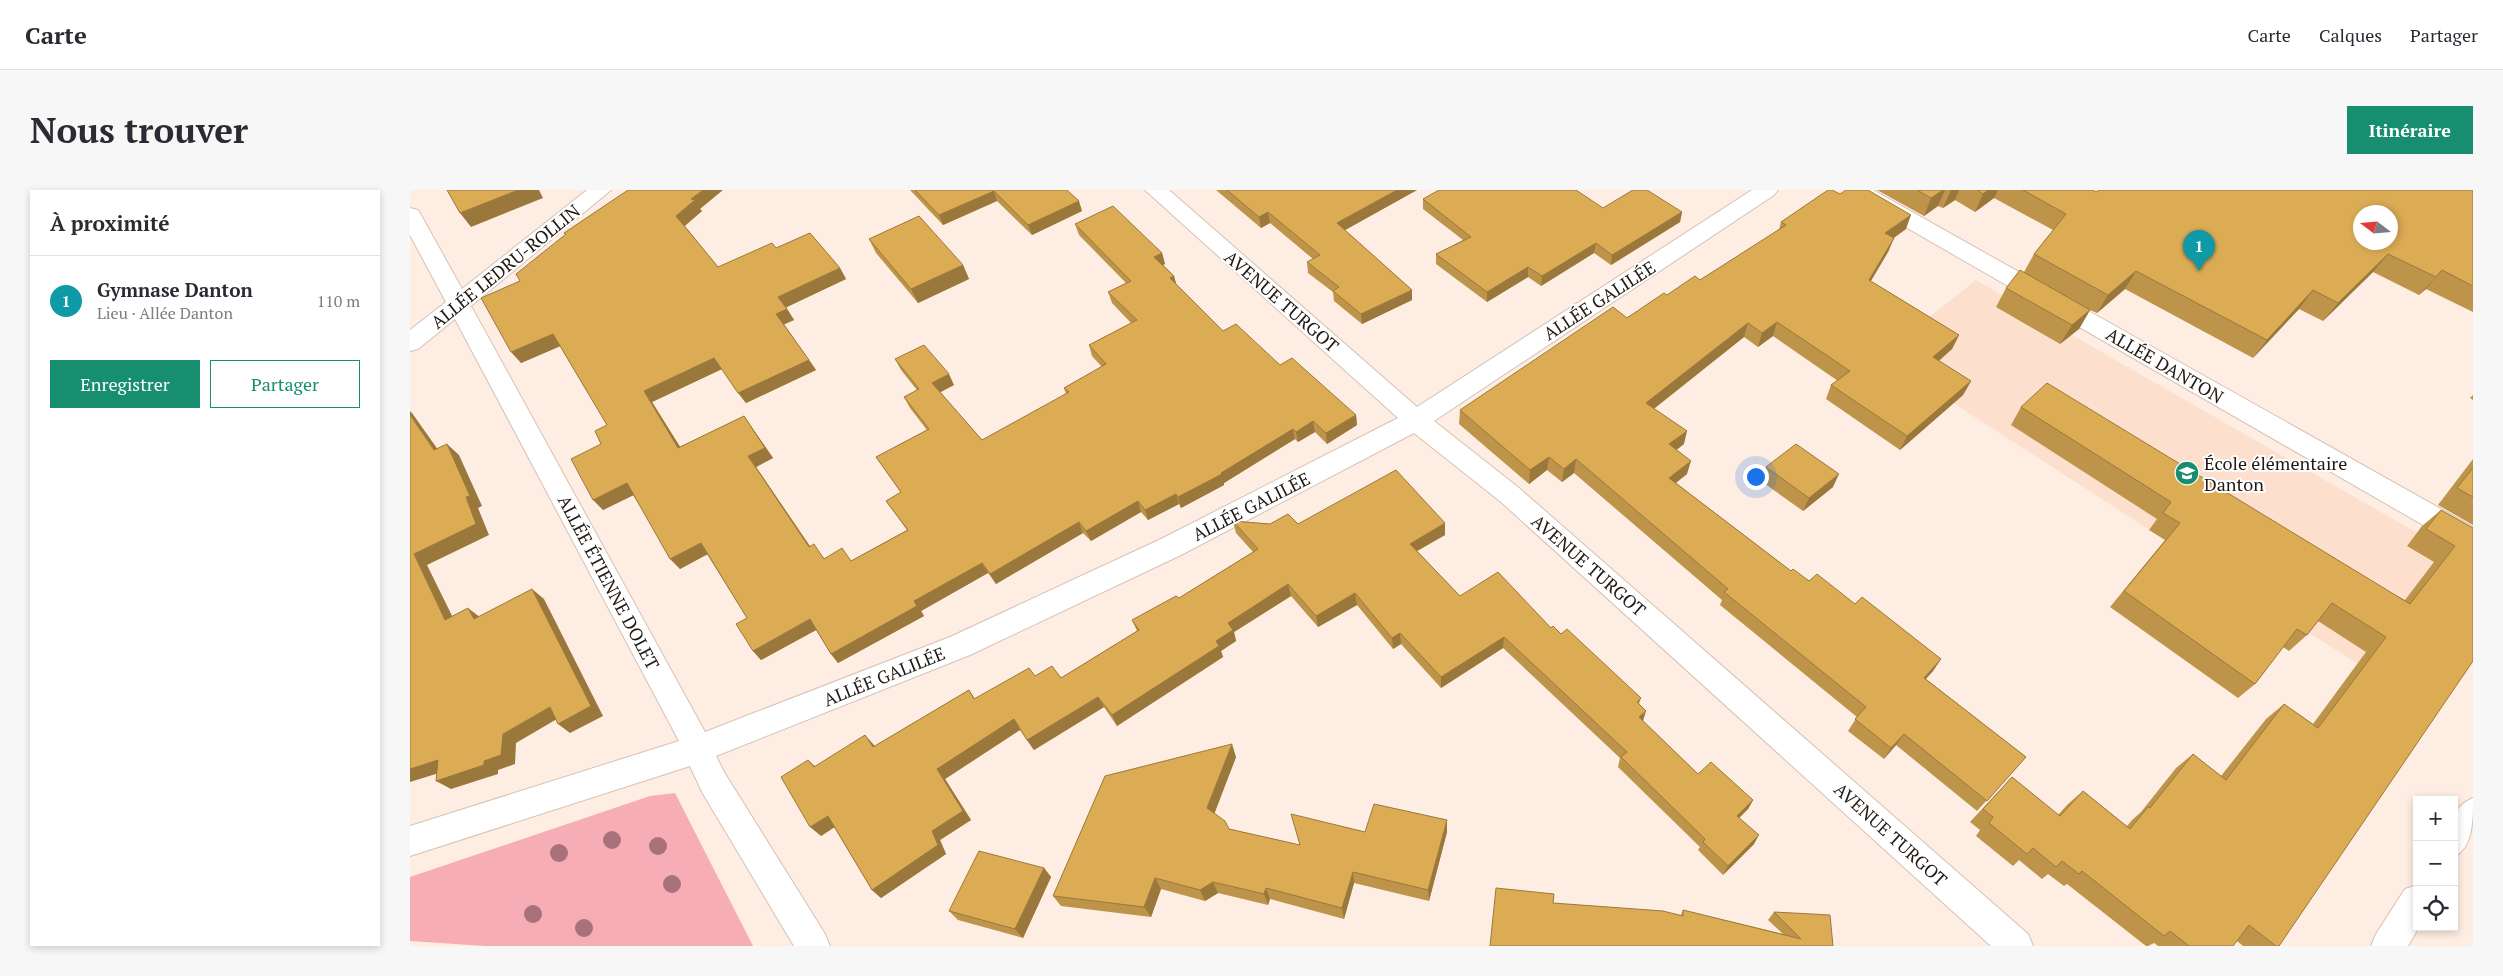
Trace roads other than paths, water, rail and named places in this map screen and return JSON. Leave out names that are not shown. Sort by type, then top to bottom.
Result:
[{"type":"street","name":"ALLÉE LEDRU-ROLLIN","points":[[410,343],[600,190]]},
{"type":"street","name":"AVENUE TURGOT","points":[[1156,190],[1416,420],[1510,495],[2016,946]]},
{"type":"street","name":"ALLÉE GALILÉE","points":[[410,841],[698,749],[960,646],[1171,547],[1370,446],[1416,420],[1766,190]]},
{"type":"street","name":"ALLÉE DANTON","points":[[1857,190],[2473,540]]},
{"type":"street","name":"ALLÉE ÉTIENNE DOLET","points":[[410,215],[698,749],[713,782],[813,946]]},
{"type":"street","points":[[2455,841],[2473,813]]},
{"type":"street","points":[[2388,946],[2413,907]]},
{"type":"place","name":"Gymnase Danton","points":[[2199,271]]},
{"type":"place","name":"École élémentaire Danton","points":[[2187,473]]}]
